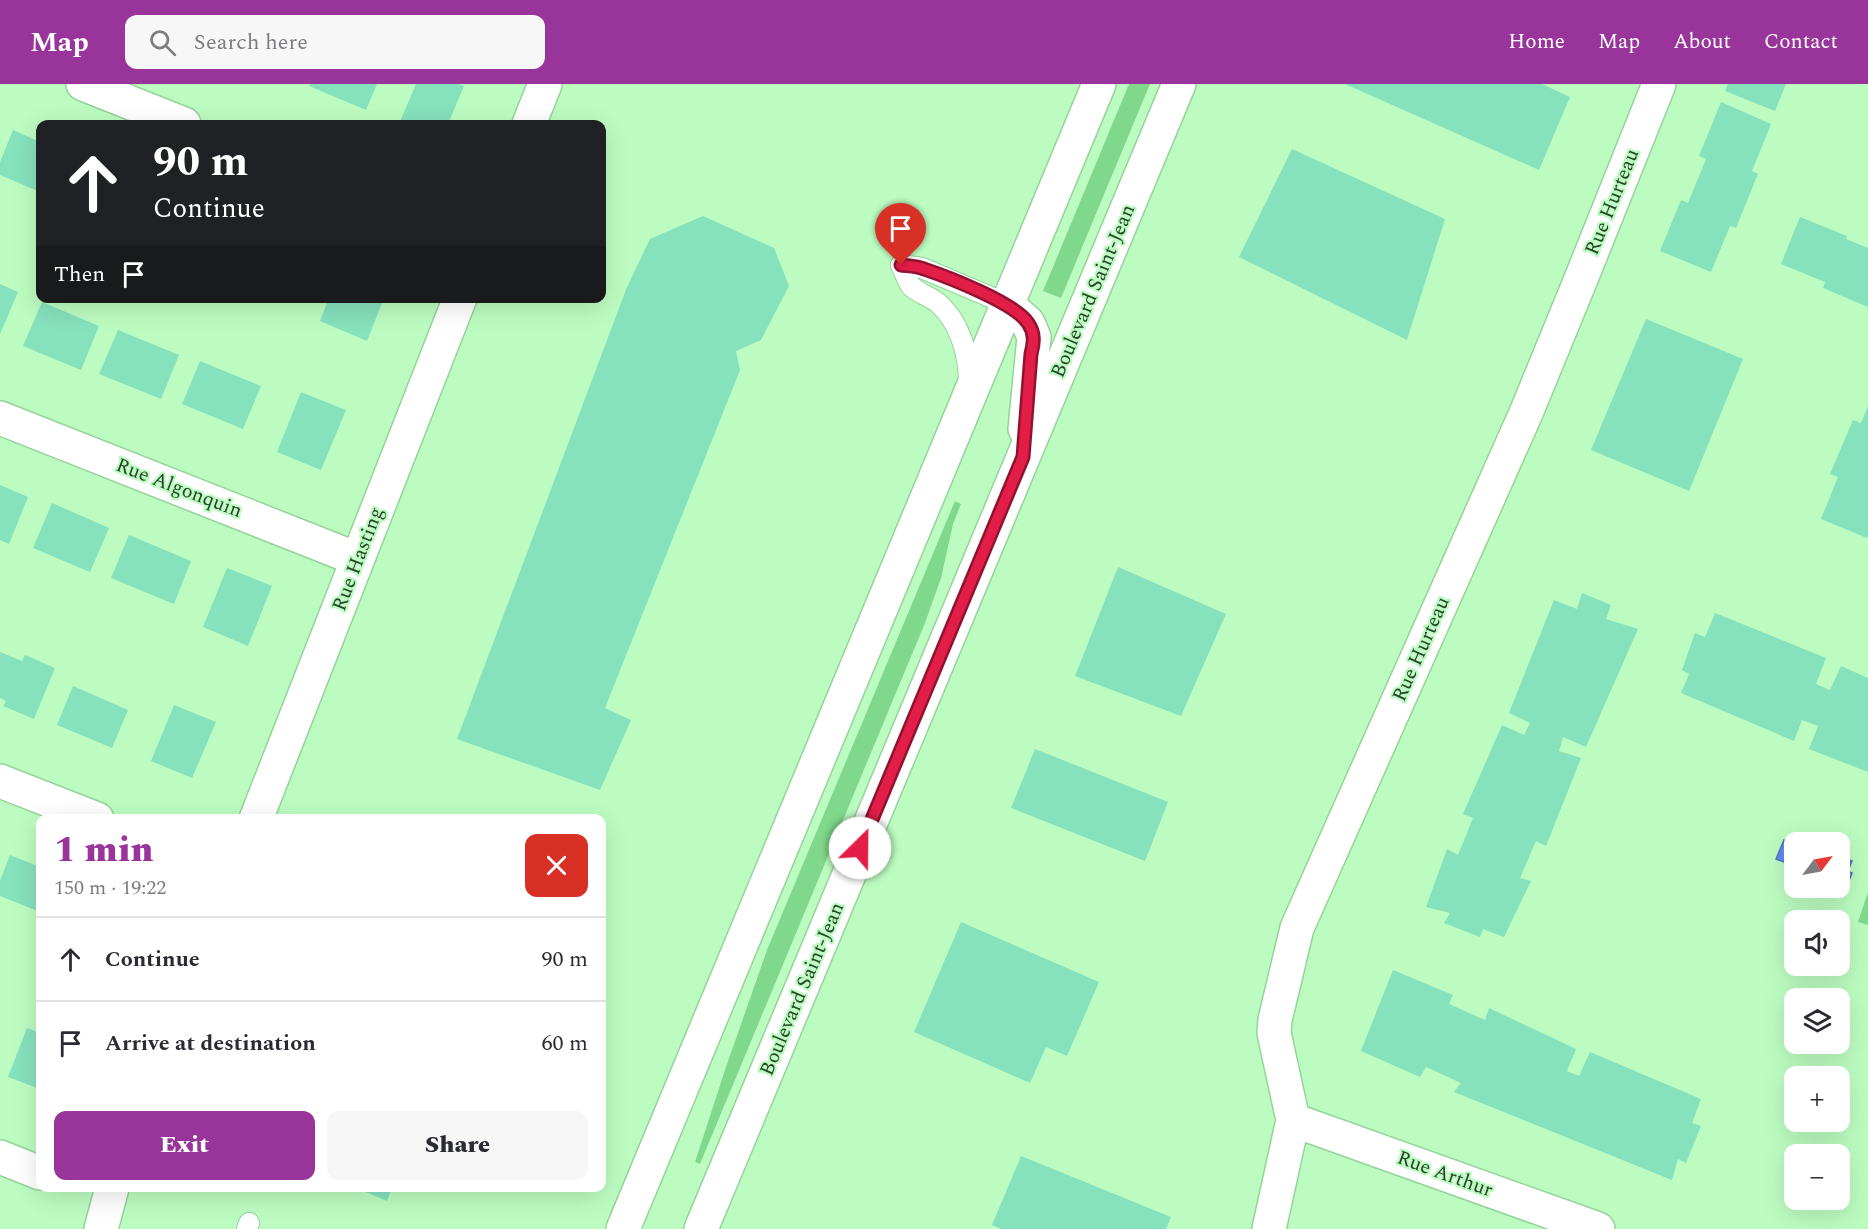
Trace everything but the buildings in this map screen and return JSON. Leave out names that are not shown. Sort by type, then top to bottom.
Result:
[{"type":"street","points":[[83,84],[174,120]]},
{"type":"street","points":[[531,120],[545,84]]},
{"type":"street","points":[[623,1229],[1099,84]]},
{"type":"street","name":"Boulevard Saint-Jean","points":[[701,1229],[1179,84]]},
{"type":"street","name":"Rue Hurteau","points":[[1269,1229],[1293,1120],[1274,1033],[1275,1020],[1298,928],[1526,413],[1659,84]]},
{"type":"street","name":"Rue Hasting","points":[[258,814],[458,303]]},
{"type":"street","points":[[1007,304],[1028,323],[1034,336],[1023,457]]},
{"type":"street","name":"Rue Algonquin","points":[[0,418],[357,559]]},
{"type":"street","points":[[0,781],[84,814]]},
{"type":"street","name":"Rue Arthur","points":[[1293,1120],[1598,1229]]},
{"type":"street","points":[[0,1157],[36,1171]]},
{"type":"street","points":[[101,1192],[101,1229]]},
{"type":"lane","points":[[969,398],[968,361],[955,323],[941,305],[912,287],[901,265],[922,268],[1007,304]]},
{"type":"green space","points":[[1129,84],[1150,84],[1061,298],[1043,291]]},
{"type":"green space","points":[[955,501],[961,504],[953,524],[941,578],[925,623],[700,1164],[695,1162],[767,950]]},
{"type":"green space","points":[[1868,892],[1868,925],[1858,922]]},
{"type":"water","points":[[1784,840],[1784,862],[1776,859]]},
{"type":"route","points":[[860,848],[1023,457],[1031,354],[1034,344],[1034,336],[1028,323],[1007,304],[922,268],[901,265]]}]
